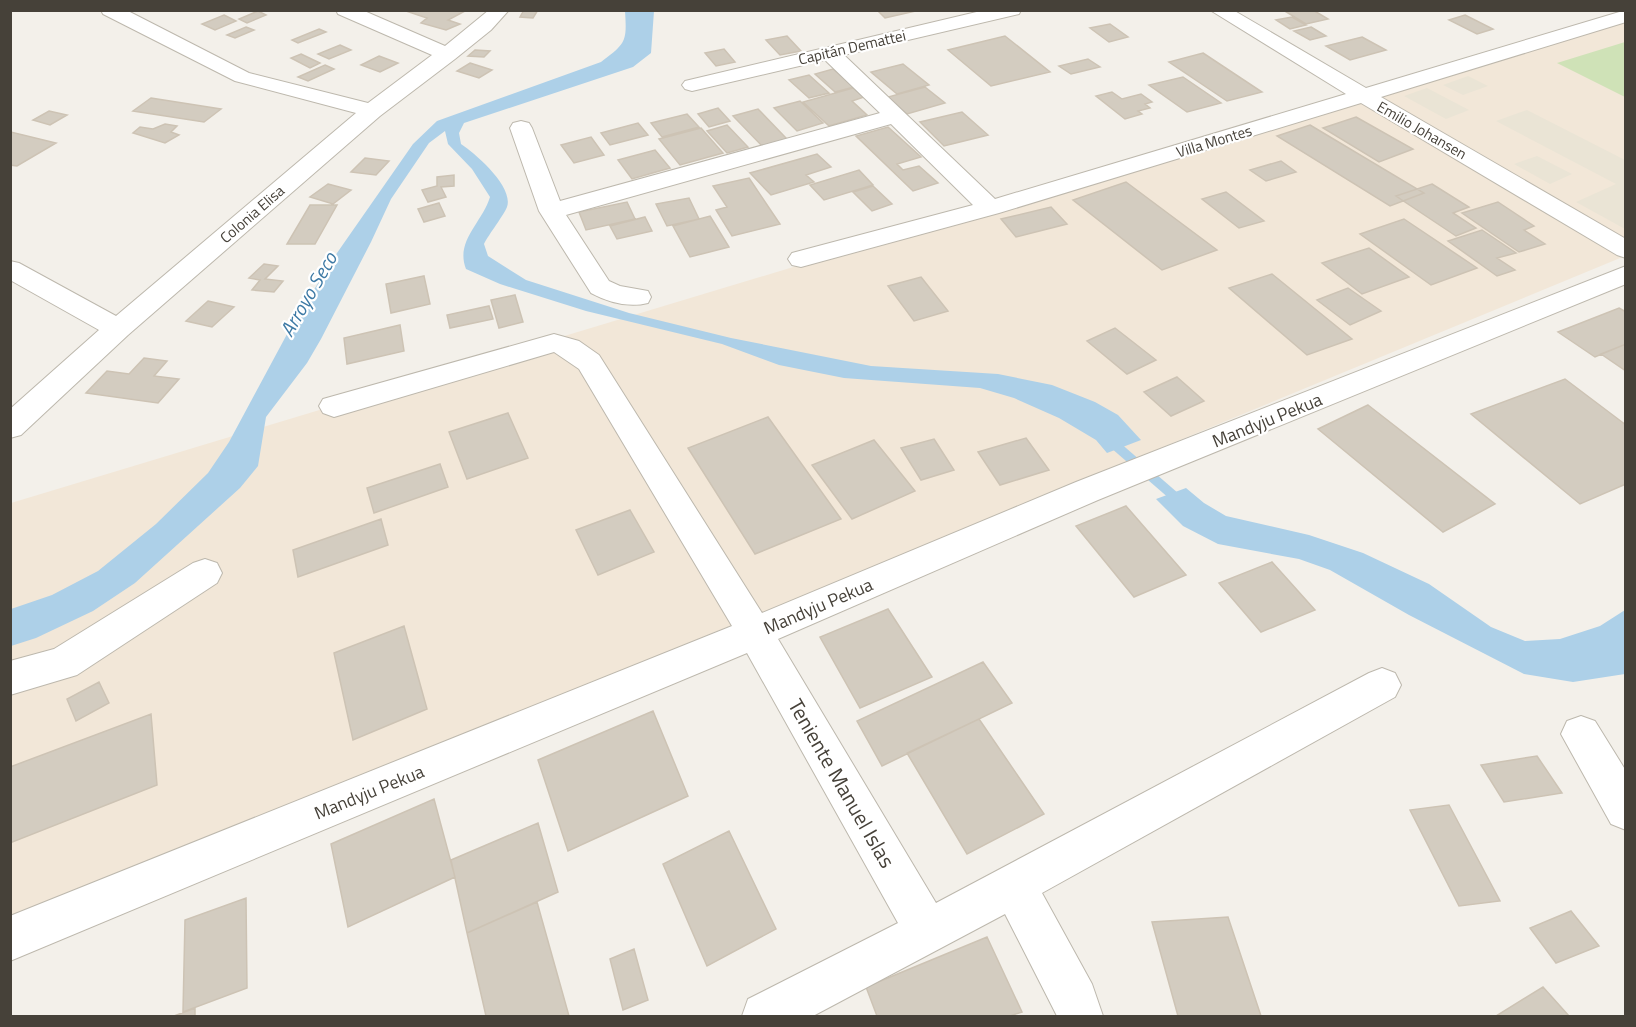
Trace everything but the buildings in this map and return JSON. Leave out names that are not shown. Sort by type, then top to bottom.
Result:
[{"type":"street","points":[[110,10],[242,76],[372,111]]},
{"type":"street","points":[[345,10],[448,55]]},
{"type":"street","name":"Colonia Elisa","points":[[10,427],[118,329],[372,111],[448,55],[500,10]]},
{"type":"street","name":"Capitán Demattei","points":[[693,85],[1012,10]]},
{"type":"street","name":"Emilio Johansen","points":[[1219,10],[1626,250]]},
{"type":"street","name":"Villa Montes","points":[[801,259],[990,208],[1626,16]]},
{"type":"street","points":[[829,52],[990,208]]},
{"type":"street","points":[[551,211],[895,116]]},
{"type":"street","points":[[521,128],[551,211],[600,287],[614,294],[638,297]]},
{"type":"street","points":[[10,269],[118,329]]},
{"type":"street","name":"Mandyju Pekua","points":[[10,939],[755,633],[1087,491],[1626,274]]},
{"type":"street","name":"Teniente Manuel Islas","points":[[334,406],[554,343],[568,346],[589,362],[755,633],[928,932]]},
{"type":"street","points":[[10,678],[64,663],[206,573]]},
{"type":"street","points":[[765,1017],[928,932],[1382,685]]},
{"type":"street","points":[[1581,734],[1626,810]]},
{"type":"street","points":[[1014,885],[1075,1001],[1080,1017]]},
{"type":"shaded area","points":[[1625,16],[1625,256],[11,923],[11,503]]},
{"type":"shaded area","points":[[1468,76],[1488,86],[1463,95],[1443,85]]},
{"type":"shaded area","points":[[1427,88],[1469,110],[1446,119],[1404,96]]},
{"type":"shaded area","points":[[1527,110],[1625,160],[1625,229],[1576,202],[1616,184],[1496,121]]},
{"type":"shaded area","points":[[1537,156],[1572,174],[1550,184],[1514,164]]},
{"type":"green space","points":[[1625,42],[1625,97],[1557,63]]},
{"type":"water","points":[[625,11],[654,11],[651,53],[633,67],[464,123],[459,133],[461,144],[476,155],[492,172],[505,190],[508,199],[507,207],[484,244],[488,256],[526,280],[629,313],[731,338],[871,366],[998,374],[1052,385],[1095,402],[1118,415],[1141,440],[1107,453],[1096,440],[1059,418],[1014,398],[980,388],[844,378],[779,365],[722,344],[586,311],[500,284],[466,269],[464,250],[467,241],[490,197],[472,169],[448,144],[445,131],[429,143],[391,199],[321,339],[307,363],[266,417],[258,466],[240,488],[135,583],[93,611],[36,638],[11,646],[11,609],[52,595],[98,571],[156,524],[208,473],[229,442],[293,323],[337,253],[413,144],[437,121],[601,62],[623,41],[626,29]]},
{"type":"water","points":[[1186,488],[1204,503],[1226,516],[1309,535],[1363,553],[1429,584],[1491,627],[1525,641],[1560,639],[1600,626],[1625,610],[1625,674],[1573,682],[1524,674],[1409,615],[1330,570],[1299,559],[1218,544],[1183,526],[1156,499]]},
{"type":"waterway","points":[[1107,438],[1182,503]]},
{"type":"water label","name":"Arroyo Seco","points":[[308,294]]}]
